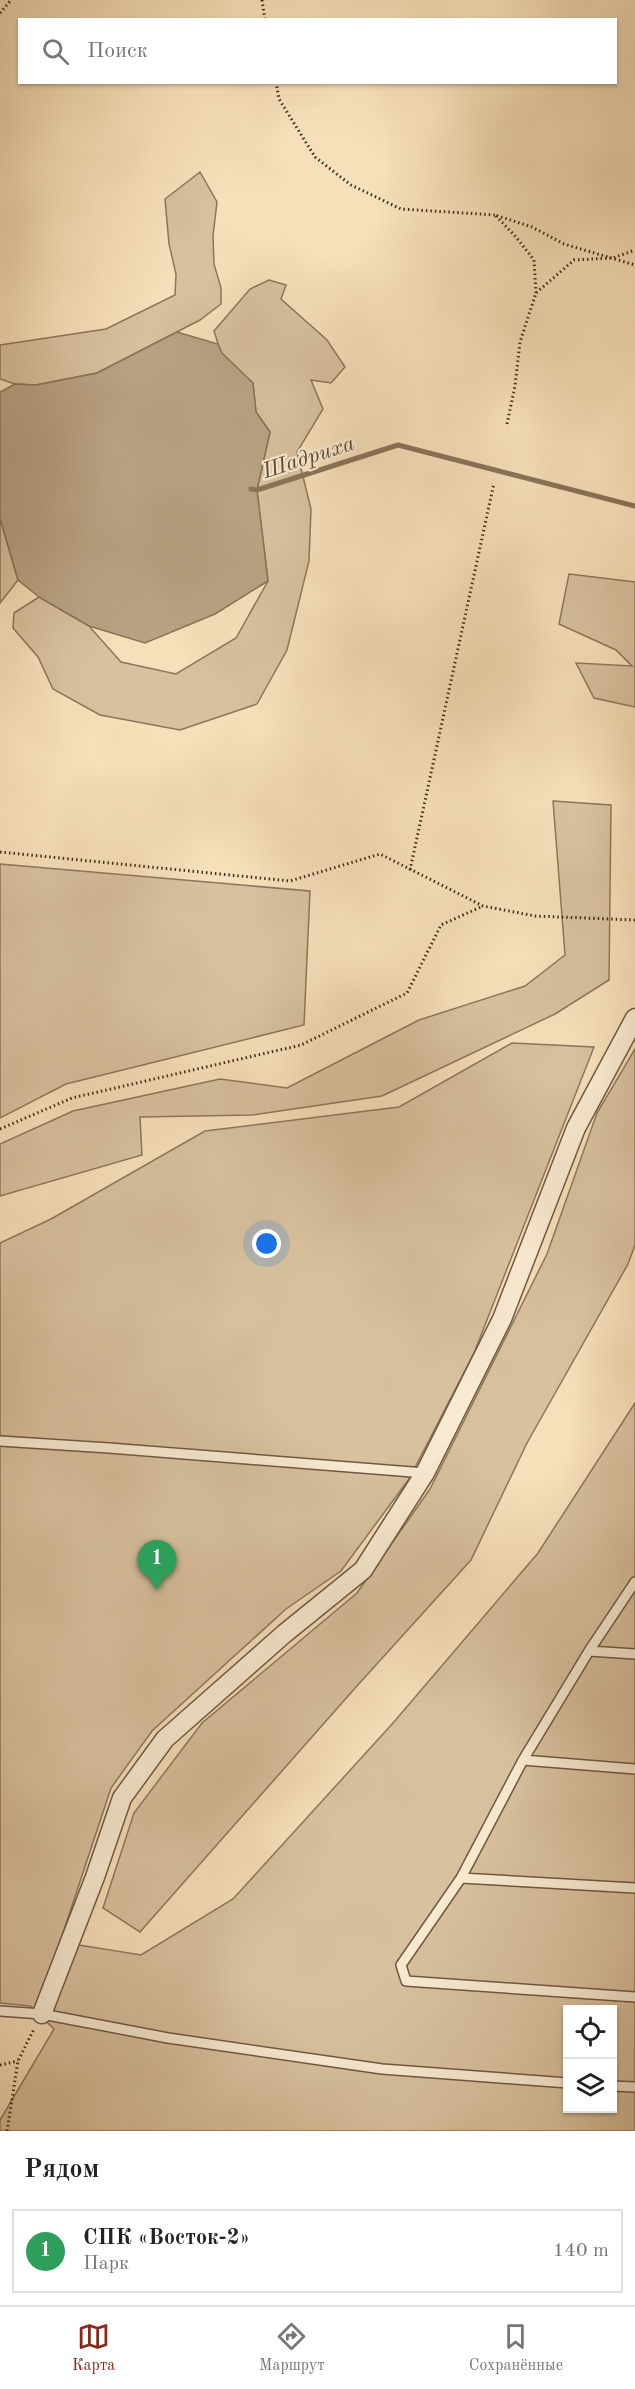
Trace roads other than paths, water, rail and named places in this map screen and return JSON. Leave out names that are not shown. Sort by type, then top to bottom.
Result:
[{"type":"street","points":[[42,2014],[95,1877],[122,1798],[165,1739],[284,1634],[363,1570],[425,1473],[502,1318],[576,1128],[635,1018]]},
{"type":"lane","points":[[0,1441],[425,1473]]},
{"type":"lane","points":[[635,1582],[589,1651],[523,1760],[461,1878],[401,1965],[406,1981],[635,1997]]},
{"type":"lane","points":[[589,1651],[635,1654]]},
{"type":"lane","points":[[523,1760],[635,1769]]},
{"type":"lane","points":[[461,1878],[635,1888]]},
{"type":"lane","points":[[0,2011],[42,2014],[168,2038],[382,2069],[563,2083]]},
{"type":"lane","points":[[617,2086],[635,2087]]},
{"type":"waterway","name":"Шадриха","points":[[251,489],[257,490],[398,445],[635,506]]},
{"type":"place","name":"СПК «Восток-2»","points":[[157,1590]]}]
